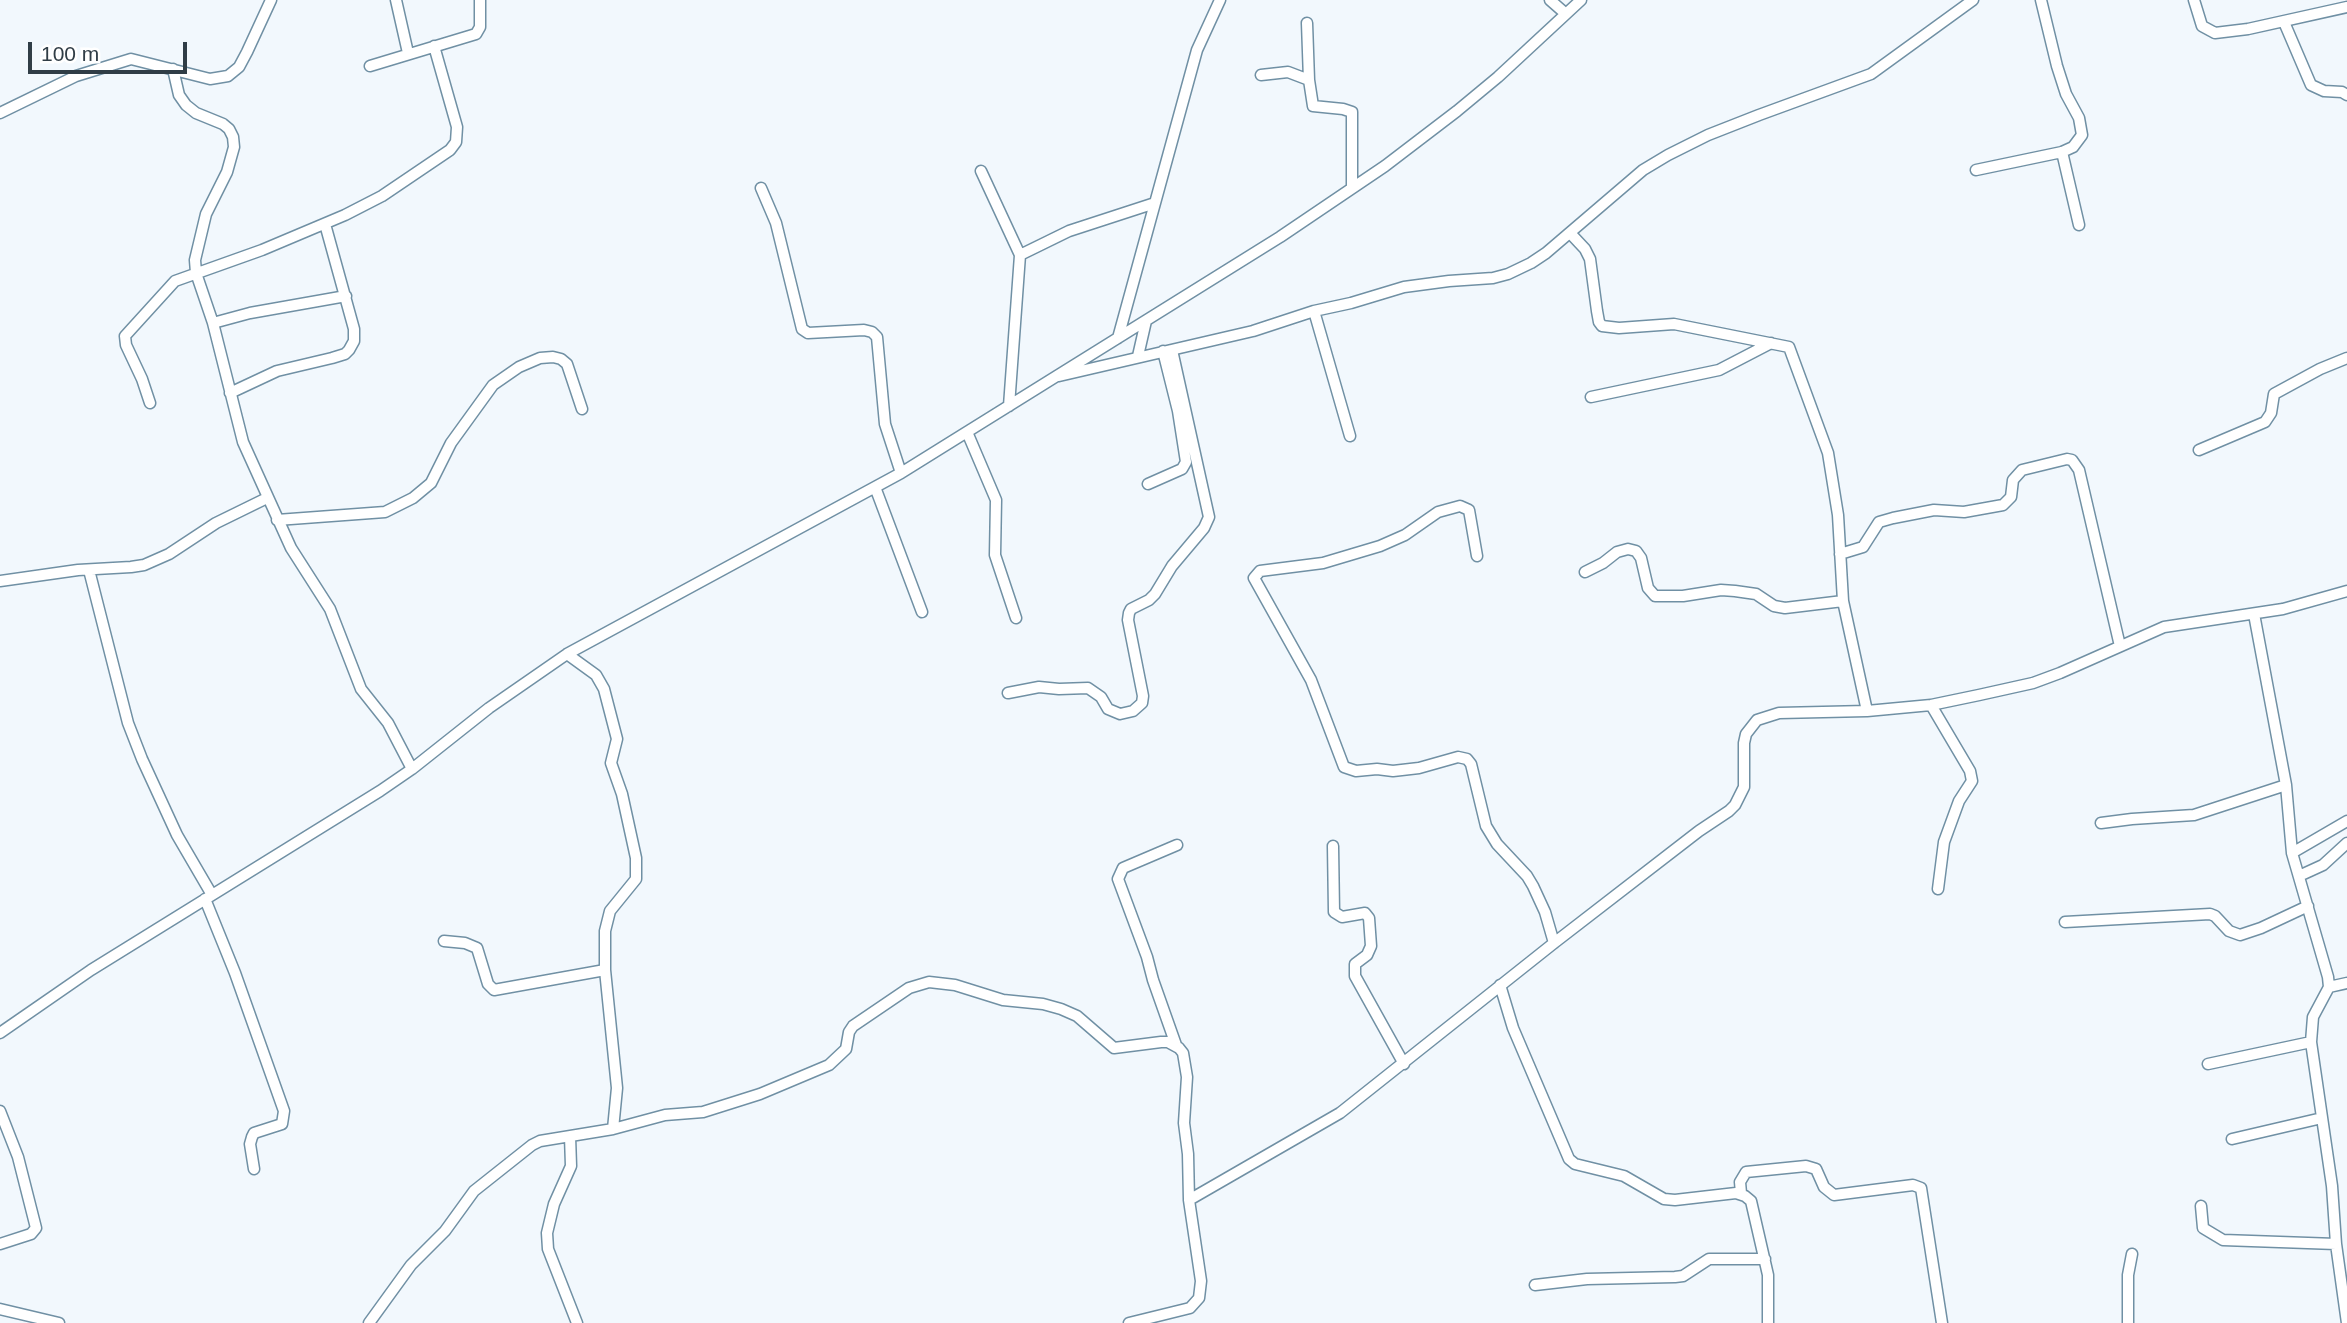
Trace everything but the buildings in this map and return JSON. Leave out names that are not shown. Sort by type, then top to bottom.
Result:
[{"type":"street","points":[[0,113],[76,76],[131,59],[210,79],[228,76],[243,60],[271,0]]},
{"type":"street","points":[[396,0],[408,53]]},
{"type":"street","points":[[370,66],[478,32],[480,0]]},
{"type":"street","points":[[1118,338],[1197,50],[1220,0]]},
{"type":"street","points":[[1550,0],[1566,14]]},
{"type":"street","points":[[0,1033],[91,970],[412,769],[489,708],[567,654],[901,473],[1280,237],[1413,145],[1457,111],[1581,0]]},
{"type":"street","points":[[1048,379],[1253,331],[1314,311],[1427,283],[1493,278],[1508,274],[1531,264],[1643,170],[1668,155],[1720,130],[1871,74],[1973,0]]},
{"type":"street","points":[[1976,170],[2062,152],[2079,141],[2083,128],[2060,75],[2041,0]]},
{"type":"street","points":[[2194,0],[2202,26],[2215,33],[2347,8]]},
{"type":"street","points":[[2284,22],[2311,85],[2319,90],[2347,95]]},
{"type":"street","points":[[1307,23],[1309,80],[1313,106],[1343,108],[1352,113],[1352,188]]},
{"type":"street","points":[[150,403],[126,345],[125,336],[169,286],[178,279],[262,250],[382,197],[444,156],[456,142],[457,127],[434,46]]},
{"type":"street","points":[[173,69],[179,95],[186,105],[196,113],[223,124],[233,137],[234,147],[227,172],[206,214],[195,260],[196,273],[213,323],[243,442],[291,548],[330,608],[362,689],[388,723],[412,769]]},
{"type":"street","points":[[1261,75],[1288,72],[1309,80]]},
{"type":"street","points":[[2062,152],[2079,225]]},
{"type":"street","points":[[981,171],[1020,255],[1009,405]]},
{"type":"street","points":[[761,188],[776,223],[802,329],[808,333],[864,330],[875,334],[880,356],[880,388],[885,424],[901,473]]},
{"type":"street","points":[[1020,255],[1069,231],[1155,203]]},
{"type":"street","points":[[230,393],[277,371],[345,354],[354,341],[354,329],[325,224]]},
{"type":"street","points":[[1570,233],[1585,249],[1590,259],[1597,311],[1602,326],[1619,328],[1674,324],[1783,344],[1793,353],[1822,434],[1832,473],[1843,601],[1867,710]]},
{"type":"street","points":[[213,323],[250,313],[345,296]]},
{"type":"street","points":[[1314,311],[1350,436]]},
{"type":"street","points":[[1138,356],[1146,321]]},
{"type":"street","points":[[1591,397],[1720,370],[1771,343]]},
{"type":"street","points":[[1148,484],[1182,469],[1186,463],[1167,350]]},
{"type":"street","points":[[1009,693],[1039,687],[1088,688],[1101,697],[1108,709],[1120,714],[1133,711],[1142,703],[1129,613],[1154,594],[1172,566],[1204,528],[1209,517],[1167,350]]},
{"type":"street","points":[[277,520],[385,512],[413,498],[431,483],[451,443],[493,385],[519,367],[540,358],[553,357],[567,364],[582,410]]},
{"type":"street","points":[[2200,450],[2265,422],[2271,413],[2274,394],[2347,358]]},
{"type":"street","points":[[967,432],[996,500],[995,555],[1016,618]]},
{"type":"street","points":[[1840,554],[1863,547],[1879,522],[1934,510],[1964,512],[2003,506],[2011,498],[2013,480],[2022,470],[2067,459],[2073,460],[2079,470],[2120,646]]},
{"type":"street","points":[[875,487],[922,612]]},
{"type":"street","points":[[0,581],[89,570],[131,568],[154,562],[216,523],[267,499]]},
{"type":"street","points":[[1477,556],[1469,510],[1460,506],[1438,512],[1405,536],[1380,546],[1323,564],[1259,571],[1254,578],[1311,680],[1344,767],[1356,771],[1393,771],[1419,768],[1458,757],[1467,759],[1471,764],[1486,826],[1497,844],[1533,886],[1545,912],[1554,943]]},
{"type":"street","points":[[1585,572],[1617,552],[1628,549],[1636,551],[1641,558],[1648,588],[1655,596],[1735,591],[1756,594],[1774,606],[1785,608],[1843,601]]},
{"type":"street","points":[[89,570],[128,723],[177,835],[208,897],[284,1111],[282,1124],[254,1133],[251,1137],[254,1169]]},
{"type":"street","points":[[1189,1200],[1340,1113],[1500,985],[1735,805],[1744,787],[1746,734],[1757,720],[1779,713],[1931,705],[2033,683],[2164,627],[2254,614],[2312,602],[2347,591]]},
{"type":"street","points":[[2254,614],[2286,785],[2292,853],[2329,986],[2313,1017],[2311,1042],[2332,1186],[2336,1244],[2347,1323]]},
{"type":"street","points":[[567,654],[596,675],[604,689],[617,738],[611,763],[622,794],[636,858],[636,879],[610,911],[607,919],[606,970],[617,1088],[613,1129]]},
{"type":"street","points":[[1931,705],[1972,777],[1970,787],[1959,802],[1944,842],[1938,889]]},
{"type":"street","points":[[2101,823],[2194,815],[2286,785]]},
{"type":"street","points":[[2292,853],[2347,821]]},
{"type":"street","points":[[2298,876],[2323,865],[2347,843]]},
{"type":"street","points":[[1129,1323],[1189,1308],[1199,1298],[1201,1281],[1189,1200],[1184,1123],[1187,1077],[1183,1052],[1176,1045],[1118,879],[1123,868],[1177,845]]},
{"type":"street","points":[[1333,846],[1334,912],[1342,917],[1365,912],[1369,918],[1371,946],[1367,954],[1355,964],[1355,976],[1404,1064]]},
{"type":"street","points":[[2065,922],[2210,914],[2229,931],[2240,935],[2308,906]]},
{"type":"street","points":[[444,941],[466,943],[477,948],[488,984],[494,990],[606,970]]},
{"type":"street","points":[[369,1323],[384,1306],[397,1283],[445,1231],[481,1184],[532,1145],[540,1141],[613,1129],[665,1115],[703,1112],[760,1094],[829,1065],[846,1049],[853,1026],[909,988],[929,982],[955,985],[1003,1000],[1043,1004],[1061,1009],[1077,1016],[1114,1048],[1161,1042],[1176,1045]]},
{"type":"street","points":[[2329,986],[2347,983]]},
{"type":"street","points":[[1500,985],[1513,1028],[1569,1159],[1575,1164],[1624,1176],[1664,1199],[1741,1193],[1751,1201],[1768,1275],[1768,1323]]},
{"type":"street","points":[[2208,1064],[2311,1042]]},
{"type":"street","points":[[0,1111],[14,1146],[36,1228],[31,1234],[0,1244]]},
{"type":"street","points":[[2232,1139],[2322,1118]]},
{"type":"street","points":[[570,1136],[571,1166],[554,1204],[547,1233],[548,1249],[577,1323]]},
{"type":"street","points":[[1741,1193],[1740,1182],[1746,1172],[1806,1166],[1816,1169],[1824,1187],[1834,1195],[1913,1185],[1921,1188],[1941,1323]]},
{"type":"street","points":[[2201,1206],[2203,1228],[2223,1240],[2336,1244]]},
{"type":"street","points":[[2128,1323],[2128,1275],[2132,1254]]},
{"type":"street","points":[[1535,1285],[1587,1279],[1675,1277],[1683,1276],[1709,1259],[1765,1258]]},
{"type":"street","points":[[0,1309],[59,1323]]}]
